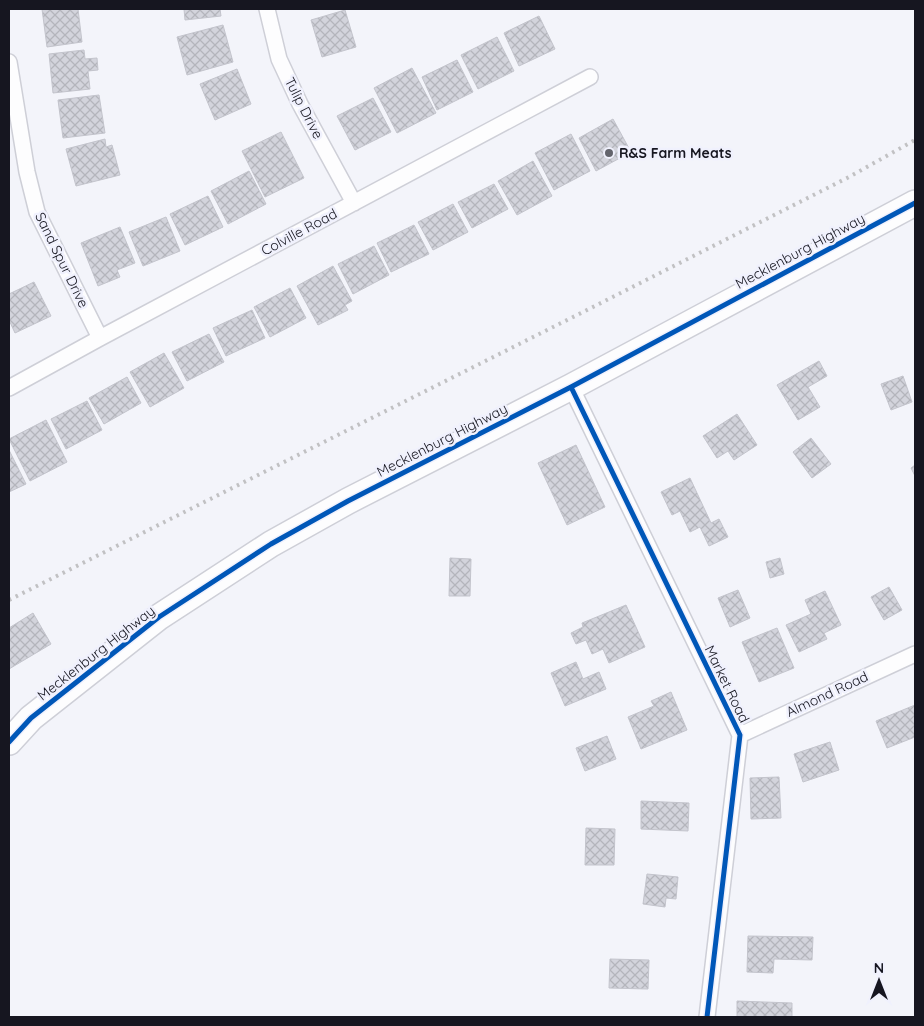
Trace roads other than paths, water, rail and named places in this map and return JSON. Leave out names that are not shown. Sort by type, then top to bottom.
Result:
[{"type":"main road","name":"Mecklenburg Highway","points":[[9,742],[31,718],[159,617],[271,544],[348,501],[571,387],[915,203]]},
{"type":"street","name":"Tulip Drive","points":[[267,9],[279,60],[300,104],[354,203]]},
{"type":"street","name":"Sand Spur Drive","points":[[9,62],[28,172],[37,212],[100,338]]},
{"type":"street","name":"Colville Road","points":[[9,388],[590,77]]},
{"type":"street","name":"Market Road","points":[[571,387],[740,734],[707,1017]]},
{"type":"street","name":"Almond Road","points":[[740,734],[915,654]]},
{"type":"railway","points":[[9,600],[849,177],[915,140]]},
{"type":"place","name":"R&S Farm Meats","points":[[609,153]]}]
